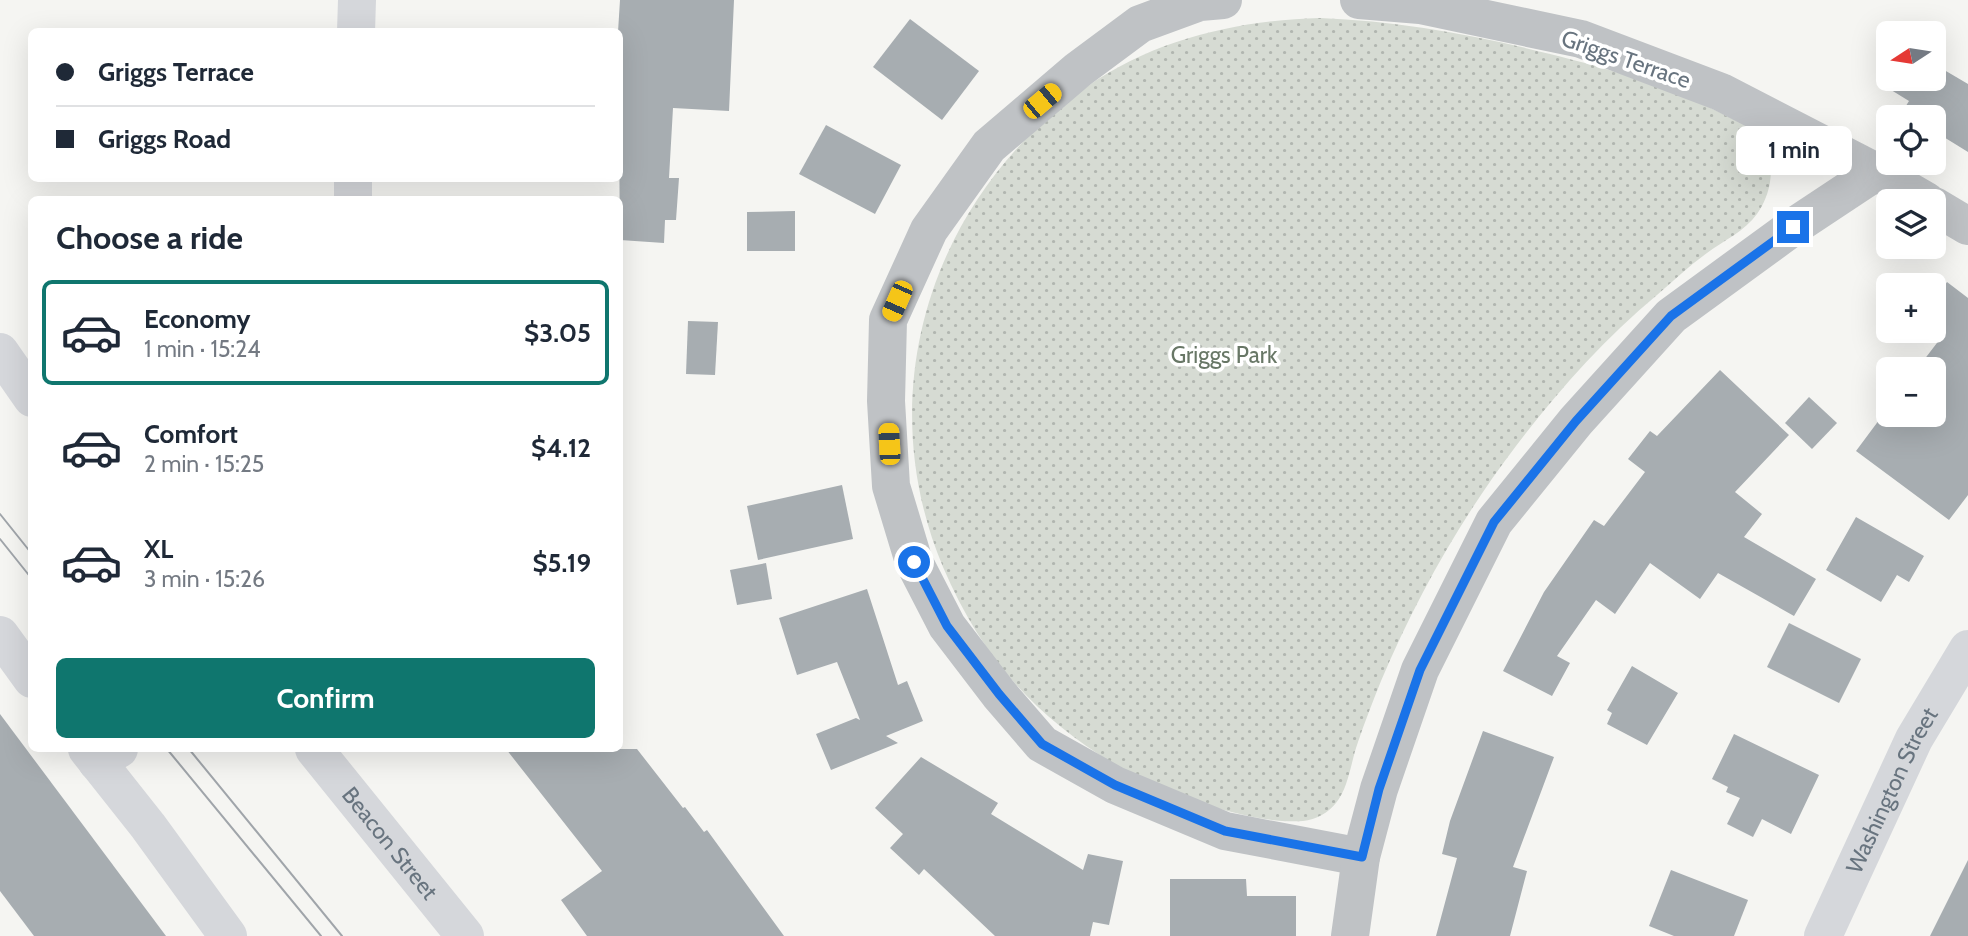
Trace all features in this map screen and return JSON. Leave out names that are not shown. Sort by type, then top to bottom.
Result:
[{"type":"main road","points":[[356,28],[357,0]]},
{"type":"main road","points":[[0,352],[28,392]]},
{"type":"main road","points":[[0,635],[28,674]]},
{"type":"main road","name":"Washington Street","points":[[1823,936],[1914,740],[1968,649]]},
{"type":"main road","name":"Beacon Street","points":[[316,752],[465,936]]},
{"type":"main road","points":[[101,753],[148,827],[228,936]]},
{"type":"street","points":[[1223,0],[1200,2],[1140,24],[1078,71],[989,146],[929,230],[888,320],[886,401],[891,486],[914,562],[947,626],[999,694],[1042,744],[1115,785],[1225,831],[1362,857]]},
{"type":"street","name":"Griggs Terrace","points":[[1359,0],[1420,5],[1581,40],[1721,92],[1876,172]]},
{"type":"street","points":[[1350,936],[1362,857],[1379,789],[1420,670],[1494,522],[1576,421],[1671,316],[1799,223],[1876,172]]},
{"type":"street","name":"Griggs Terrace","points":[[1881,175],[1905,189]]},
{"type":"street","points":[[1946,213],[1968,226]]},
{"type":"green space","name":"Griggs Park","points":[[1320,18],[1407,26],[1493,41],[1550,54],[1659,86],[1701,103],[1755,131],[1767,150],[1771,169],[1766,197],[1752,220],[1694,263],[1618,330],[1565,386],[1516,446],[1458,530],[1409,619],[1372,704],[1340,797],[1330,809],[1317,817],[1303,821],[1282,821],[1233,813],[1183,797],[1119,767],[1061,727],[1036,705],[993,657],[958,600],[943,567],[922,500],[912,433],[915,366],[929,301],[954,240],[989,182],[1034,131],[1088,86],[1141,56],[1170,44],[1229,28]]},
{"type":"building","points":[[620,0],[734,0],[729,111],[673,108],[669,178],[679,178],[676,220],[665,220],[664,243],[623,240],[623,196],[620,196],[619,182],[623,182],[623,28],[618,28]]},
{"type":"building","points":[[910,19],[979,71],[942,120],[873,67]]},
{"type":"building","points":[[1946,71],[1968,84],[1968,152],[1946,138],[1946,105],[1906,105],[1909,101],[1893,91],[1946,91]]},
{"type":"building","points":[[826,125],[901,165],[875,214],[799,174]]},
{"type":"building","points":[[795,211],[795,251],[747,251],[747,212]]},
{"type":"building","points":[[1946,283],[1968,298],[1968,495],[1949,520],[1856,451],[1876,424],[1876,427],[1946,427],[1946,357],[1926,357],[1937,343],[1946,343]]},
{"type":"building","points":[[688,321],[718,322],[715,375],[686,374]]},
{"type":"building","points":[[1720,370],[1789,435],[1735,492],[1762,514],[1744,537],[1816,579],[1794,616],[1718,573],[1700,599],[1650,563],[1615,614],[1596,600],[1557,656],[1570,663],[1552,696],[1503,671],[1544,592],[1594,520],[1604,526],[1645,472],[1628,459],[1650,431],[1657,436]]},
{"type":"building","points":[[1809,397],[1837,423],[1812,449],[1785,423]]},
{"type":"building","points":[[842,485],[853,539],[758,560],[747,506]]},
{"type":"building","points":[[1856,517],[1924,556],[1909,582],[1897,575],[1881,602],[1826,570]]},
{"type":"building","points":[[766,563],[772,599],[737,605],[730,570]]},
{"type":"building","points":[[867,589],[898,685],[907,681],[923,721],[886,736],[898,743],[831,770],[816,734],[856,718],[860,720],[837,662],[797,675],[779,618]]},
{"type":"building","points":[[1789,623],[1861,659],[1839,703],[1767,667]]},
{"type":"building","points":[[1632,666],[1678,693],[1647,745],[1607,724],[1612,713],[1607,710]]},
{"type":"building","points":[[0,714],[166,936],[34,936],[0,891]]},
{"type":"building","points":[[1483,731],[1554,757],[1513,867],[1527,871],[1510,936],[1436,936],[1457,858],[1442,854],[1450,821]]},
{"type":"building","points":[[1734,734],[1819,775],[1791,834],[1762,819],[1753,837],[1727,824],[1740,798],[1726,792],[1728,787],[1712,779]]},
{"type":"building","points":[[623,749],[637,749],[683,808],[685,807],[704,832],[707,830],[784,936],[587,936],[561,900],[602,871],[508,752],[623,752]]},
{"type":"building","points":[[921,757],[998,803],[991,814],[1083,870],[1088,854],[1123,861],[1109,925],[1093,922],[1090,936],[995,936],[924,869],[919,875],[890,848],[903,834],[875,808]]},
{"type":"building","points":[[1968,860],[1968,936],[1930,936]]},
{"type":"building","points":[[1671,870],[1748,900],[1734,936],[1674,936],[1649,926]]},
{"type":"building","points":[[1170,879],[1246,879],[1247,896],[1296,896],[1296,936],[1170,936]]},
{"type":"tram line","points":[[0,514],[28,549]]},
{"type":"tram line","points":[[0,539],[28,574]]},
{"type":"tram line","points":[[169,752],[321,936]]},
{"type":"tram line","points":[[191,752],[342,936]]},
{"type":"route","points":[[914,562],[947,626],[999,694],[1042,744],[1115,785],[1225,831],[1362,857],[1379,789],[1420,670],[1494,522],[1576,421],[1671,316],[1793,227]]}]
